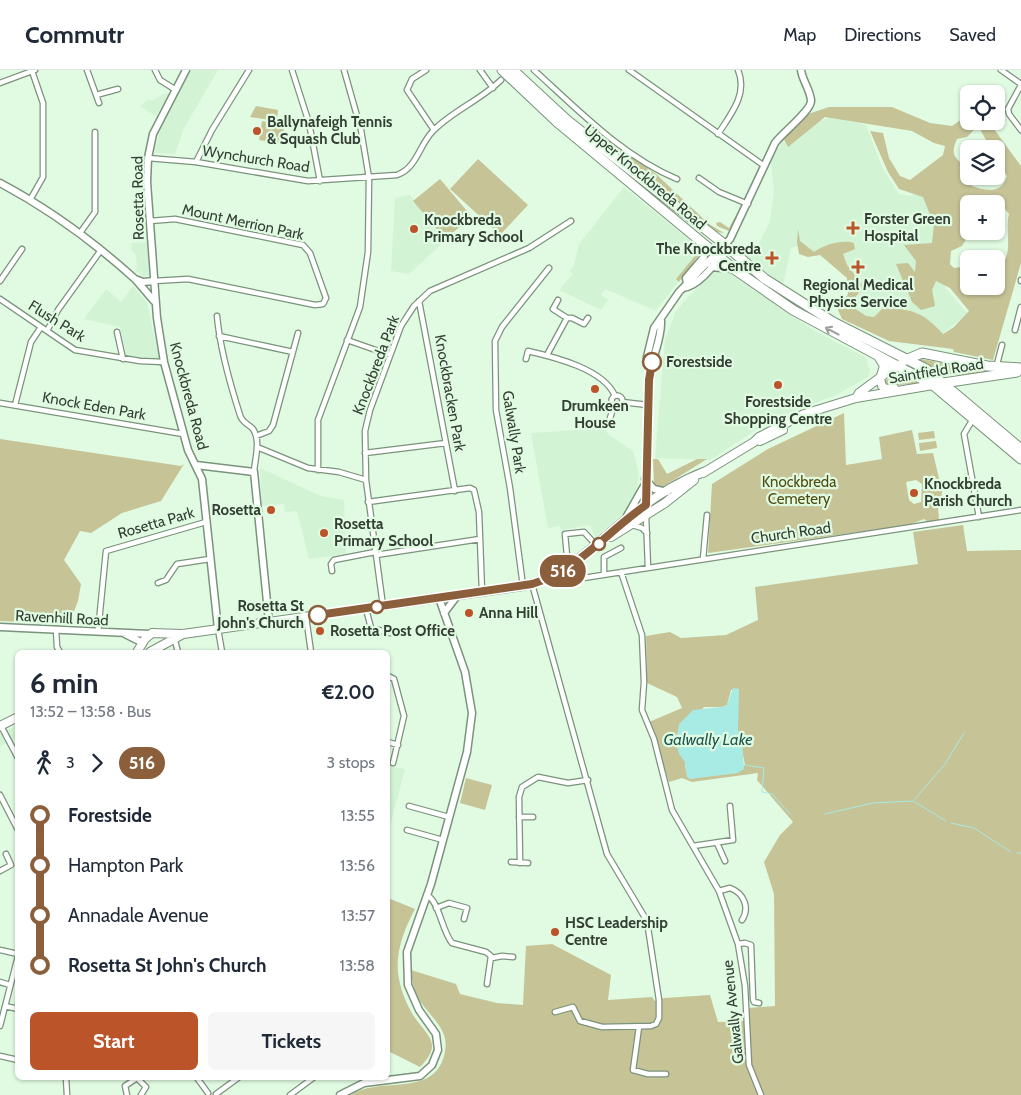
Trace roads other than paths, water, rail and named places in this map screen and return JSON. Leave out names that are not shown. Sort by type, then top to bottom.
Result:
[{"type":"highway","name":"Upper Knockbreda Road","points":[[506,72],[707,230],[734,269],[794,310],[933,385],[1021,459]]},
{"type":"highway","name":"Upper Knockbreda Road","points":[[506,72],[557,122],[703,243],[720,251],[790,297],[850,332],[907,358],[945,383],[1021,449]]},
{"type":"highway","points":[[682,211],[751,281]]},
{"type":"highway","name":"Saintfield Road","points":[[897,365],[915,354],[928,353],[996,372]]},
{"type":"highway","name":"Saintfield Road","points":[[933,385],[973,379],[996,372],[1021,370]]},
{"type":"highway","points":[[964,399],[964,389],[973,379]]},
{"type":"main road","points":[[875,354],[883,362],[880,379],[882,386],[885,389],[905,387],[910,389]]},
{"type":"main road","name":"Saintfield Road","points":[[856,398],[859,393],[897,365]]},
{"type":"main road","name":"Saintfield Road","points":[[598,545],[623,522],[646,505],[754,442],[768,431],[804,414],[856,398],[933,385]]},
{"type":"main road","name":"Saintfield Road","points":[[183,634],[532,584],[552,577],[598,545],[632,525],[706,471]]},
{"type":"main road","points":[[646,505],[653,505],[684,488]]},
{"type":"main road","points":[[612,532],[638,516],[646,515]]},
{"type":"main road","points":[[138,650],[150,634],[183,634]]},
{"type":"main road","points":[[162,634],[162,645]]},
{"type":"main road","points":[[154,650],[183,634]]},
{"type":"main road","points":[[143,643],[149,650]]},
{"type":"main road","points":[[1,726],[15,719]]},
{"type":"street","points":[[87,70],[99,103]]},
{"type":"street","points":[[156,70],[160,80],[176,90]]},
{"type":"street","name":"Rosetta Road","points":[[155,304],[148,158],[153,134],[186,70]]},
{"type":"street","points":[[196,162],[212,130],[249,70]]},
{"type":"street","points":[[292,70],[309,123],[320,181]]},
{"type":"street","points":[[318,470],[318,420],[357,317],[362,299],[368,252],[369,178],[361,130],[344,70]]},
{"type":"street","points":[[426,70],[412,79],[407,90],[434,130]]},
{"type":"street","points":[[480,70],[493,88]]},
{"type":"street","points":[[534,70],[612,139],[678,179]]},
{"type":"street","points":[[629,70],[763,166]]},
{"type":"street","points":[[718,134],[739,98],[741,81],[738,70]]},
{"type":"street","points":[[648,568],[646,481],[650,367],[647,357],[652,331],[661,321],[671,302],[733,235],[763,166],[781,134],[811,104],[811,98],[801,70]]},
{"type":"street","points":[[1001,70],[1021,85],[1008,109],[1009,114],[1021,130]]},
{"type":"street","points":[[0,83],[34,71],[42,103],[43,168],[42,177],[30,200]]},
{"type":"street","name":"Wynchurch Road","points":[[148,158],[196,162],[290,179],[320,181],[397,175],[414,162],[434,130],[493,88],[506,72]]},
{"type":"street","points":[[96,95],[118,89]]},
{"type":"street","points":[[80,233],[95,212],[95,132]]},
{"type":"street","points":[[700,178],[719,192],[748,204]]},
{"type":"street","points":[[0,183],[80,233],[135,279],[149,294],[155,304]]},
{"type":"street","name":"Mount Merrion Park","points":[[150,221],[175,219],[303,245],[310,253],[326,298],[323,304],[315,306],[188,279],[154,281]]},
{"type":"street","name":"Knockbreda Park","points":[[382,606],[368,502],[364,453],[365,431],[370,410],[401,326],[419,301],[435,289],[529,248],[571,220]]},
{"type":"street","points":[[707,230],[719,237],[733,235]]},
{"type":"street","points":[[685,286],[686,278],[704,256],[703,243]]},
{"type":"street","points":[[0,281],[22,249]]},
{"type":"street","points":[[47,331],[58,310],[101,250]]},
{"type":"street","points":[[685,286],[691,287],[711,267],[720,251]]},
{"type":"street","points":[[711,267],[734,269]]},
{"type":"street","name":"Galwally Park","points":[[523,586],[510,488],[494,397],[495,341],[502,327],[549,268]]},
{"type":"street","points":[[135,279],[143,282],[154,281]]},
{"type":"street","name":"Flush Park","points":[[0,299],[80,351],[123,359],[164,362]]},
{"type":"street","points":[[558,300],[553,309],[567,318],[572,318],[584,324],[588,318]]},
{"type":"street","name":"Knockbracken Park","points":[[419,301],[455,491]]},
{"type":"street","name":"Knockbreda Road","points":[[155,304],[164,362],[183,434],[196,465],[254,472]]},
{"type":"street","points":[[1015,330],[1020,317],[1021,307]]},
{"type":"street","points":[[217,316],[219,336],[240,418],[251,427],[256,436],[257,447],[254,472],[269,622]]},
{"type":"street","points":[[547,355],[567,318]]},
{"type":"street","points":[[15,405],[31,342],[41,327]]},
{"type":"street","points":[[117,332],[123,359]]},
{"type":"street","points":[[256,436],[269,431],[273,424],[298,334]]},
{"type":"street","points":[[219,336],[293,352]]},
{"type":"street","points":[[347,340],[390,355]]},
{"type":"street","points":[[996,372],[1002,345]]},
{"type":"street","points":[[526,359],[528,351],[577,364],[610,386],[615,396],[620,397],[622,402]]},
{"type":"street","points":[[610,418],[614,406],[612,400],[615,396]]},
{"type":"street","points":[[622,402],[648,405]]},
{"type":"street","points":[[614,406],[619,406],[622,402]]},
{"type":"street","name":"Knock Eden Park","points":[[0,403],[183,434]]},
{"type":"street","points":[[974,418],[964,434],[979,517]]},
{"type":"street","points":[[364,453],[446,443]]},
{"type":"street","points":[[257,447],[318,470],[339,472],[366,480]]},
{"type":"street","name":"Rosetta Park","points":[[196,465],[202,480],[218,629]]},
{"type":"street","points":[[646,481],[654,489],[667,492]]},
{"type":"street","points":[[623,522],[646,481]]},
{"type":"street","points":[[368,502],[470,488],[474,490],[479,512],[482,592]]},
{"type":"street","name":"Church Road","points":[[564,581],[1021,510]]},
{"type":"street","points":[[703,559],[706,515]]},
{"type":"street","name":"Rosetta Park","points":[[98,632],[106,551],[206,522]]},
{"type":"street","points":[[632,525],[640,527],[647,533]]},
{"type":"street","points":[[567,556],[564,534],[584,532],[598,545]]},
{"type":"street","points":[[332,571],[334,560],[480,539]]},
{"type":"street","points":[[604,575],[604,557],[621,548]]},
{"type":"street","points":[[158,583],[166,580],[177,564],[210,559]]},
{"type":"street","name":"Galwally Avenue","points":[[622,572],[642,635],[643,715],[654,739],[674,818],[719,891],[738,944],[745,986],[749,1065],[760,1095]]},
{"type":"street","points":[[532,584],[607,854],[647,922],[659,1000],[659,1018],[656,1024],[639,1027],[602,1027],[584,1023],[578,1019],[574,1007],[555,1012]]},
{"type":"street","points":[[444,613],[457,596]]},
{"type":"street","points":[[390,1080],[420,1076],[426,1072],[436,1059],[438,1050],[436,1034],[412,997],[406,976],[409,941],[428,896],[467,752],[472,707],[465,672],[439,598]]},
{"type":"street","points":[[366,609],[371,628],[382,628],[390,633]]},
{"type":"street","points":[[306,617],[310,650]]},
{"type":"street","name":"Ravenhill Road","points":[[0,627],[150,634]]},
{"type":"street","points":[[218,629],[222,650]]},
{"type":"street","points":[[56,630],[60,650]]},
{"type":"street","name":"Ravenhill Road","points":[[124,634],[143,643]]},
{"type":"street","points":[[162,634],[174,636],[177,650]]},
{"type":"street","points":[[390,677],[394,679],[404,713],[393,763]]},
{"type":"street","points":[[1,726],[15,752]]},
{"type":"street","points":[[390,743],[398,745]]},
{"type":"street","points":[[520,863],[520,791],[529,780],[542,777],[568,783],[588,780]]},
{"type":"street","points":[[0,795],[15,824]]},
{"type":"street","points":[[409,806],[449,817]]},
{"type":"street","points":[[693,846],[731,841],[733,838],[730,806]]},
{"type":"street","points":[[519,817],[533,817]]},
{"type":"street","points":[[407,830],[443,840]]},
{"type":"street","points":[[717,843],[721,856],[725,861]]},
{"type":"street","points":[[721,856],[726,853]]},
{"type":"street","points":[[0,871],[11,865],[6,854]]},
{"type":"street","points":[[511,862],[528,863]]},
{"type":"street","points":[[719,891],[730,888],[742,896],[746,906],[742,919],[737,915]]},
{"type":"street","points":[[428,896],[434,900],[443,930],[452,943],[486,952],[492,958]]},
{"type":"street","points":[[436,908],[450,903],[467,908],[464,919]]},
{"type":"street","points":[[738,944],[747,943],[751,945],[753,999],[754,1002],[759,1003]]},
{"type":"street","points":[[0,950],[15,954]]},
{"type":"street","points":[[492,958],[502,956],[513,957]]},
{"type":"street","points":[[487,984],[492,958]]},
{"type":"street","points":[[0,1026],[15,966]]},
{"type":"street","points":[[0,982],[10,985]]},
{"type":"street","points":[[5,1006],[15,1008]]},
{"type":"street","points":[[639,1027],[633,1070],[648,1074],[666,1074]]},
{"type":"street","points":[[0,1056],[15,1059]]},
{"type":"street","points":[[66,1080],[67,1095]]},
{"type":"street","points":[[127,1095],[125,1086],[135,1080]]},
{"type":"street","points":[[140,1080],[146,1087],[141,1095]]},
{"type":"street","points":[[198,1080],[207,1094],[216,1094],[235,1080]]},
{"type":"street","points":[[290,1095],[310,1080]]},
{"type":"street","points":[[340,1095],[364,1083],[388,1080]]},
{"type":"water","name":"Galwally Lake","points":[[733,688],[739,689],[738,730],[742,742],[744,769],[738,773],[690,779],[687,777],[685,762],[679,754],[676,741],[679,724],[693,710],[727,705]]},
{"type":"waterway","points":[[914,800],[945,764],[964,733]]},
{"type":"waterway","points":[[745,765],[764,768],[762,792],[772,794],[790,814]]},
{"type":"waterway","points":[[825,814],[873,803],[913,801],[946,821]]},
{"type":"waterway","points":[[951,823],[974,828],[1011,852]]},
{"type":"place","name":"Ballynafeigh Tennis & Squash Club","points":[[257,131]]},
{"type":"place","name":"Forster Green Hospital","points":[[853,228]]},
{"type":"place","name":"Knockbreda Primary School","points":[[414,229]]},
{"type":"place","name":"The Knockbreda Centre","points":[[772,258]]},
{"type":"place","name":"Regional Medical Physics Service","points":[[858,267]]},
{"type":"place","name":"Forestside","points":[[652,362]]},
{"type":"place","name":"Forestside Shopping Centre","points":[[778,385]]},
{"type":"place","name":"Drumkeen House","points":[[595,389]]},
{"type":"place","name":"Knockbreda Parish Church","points":[[914,493]]},
{"type":"place","name":"Rosetta","points":[[271,510]]},
{"type":"place","name":"Rosetta Primary School","points":[[324,533]]},
{"type":"place","name":"Anna Hill","points":[[469,613]]},
{"type":"place","name":"Rosetta St John's Church","points":[[318,615]]},
{"type":"place","name":"Rosetta Post Office","points":[[320,631]]},
{"type":"place","name":"HSC Leadership Centre","points":[[555,932]]},
{"type":"park label","name":"Knockbreda Cemetery","points":[[799,490]]}]
